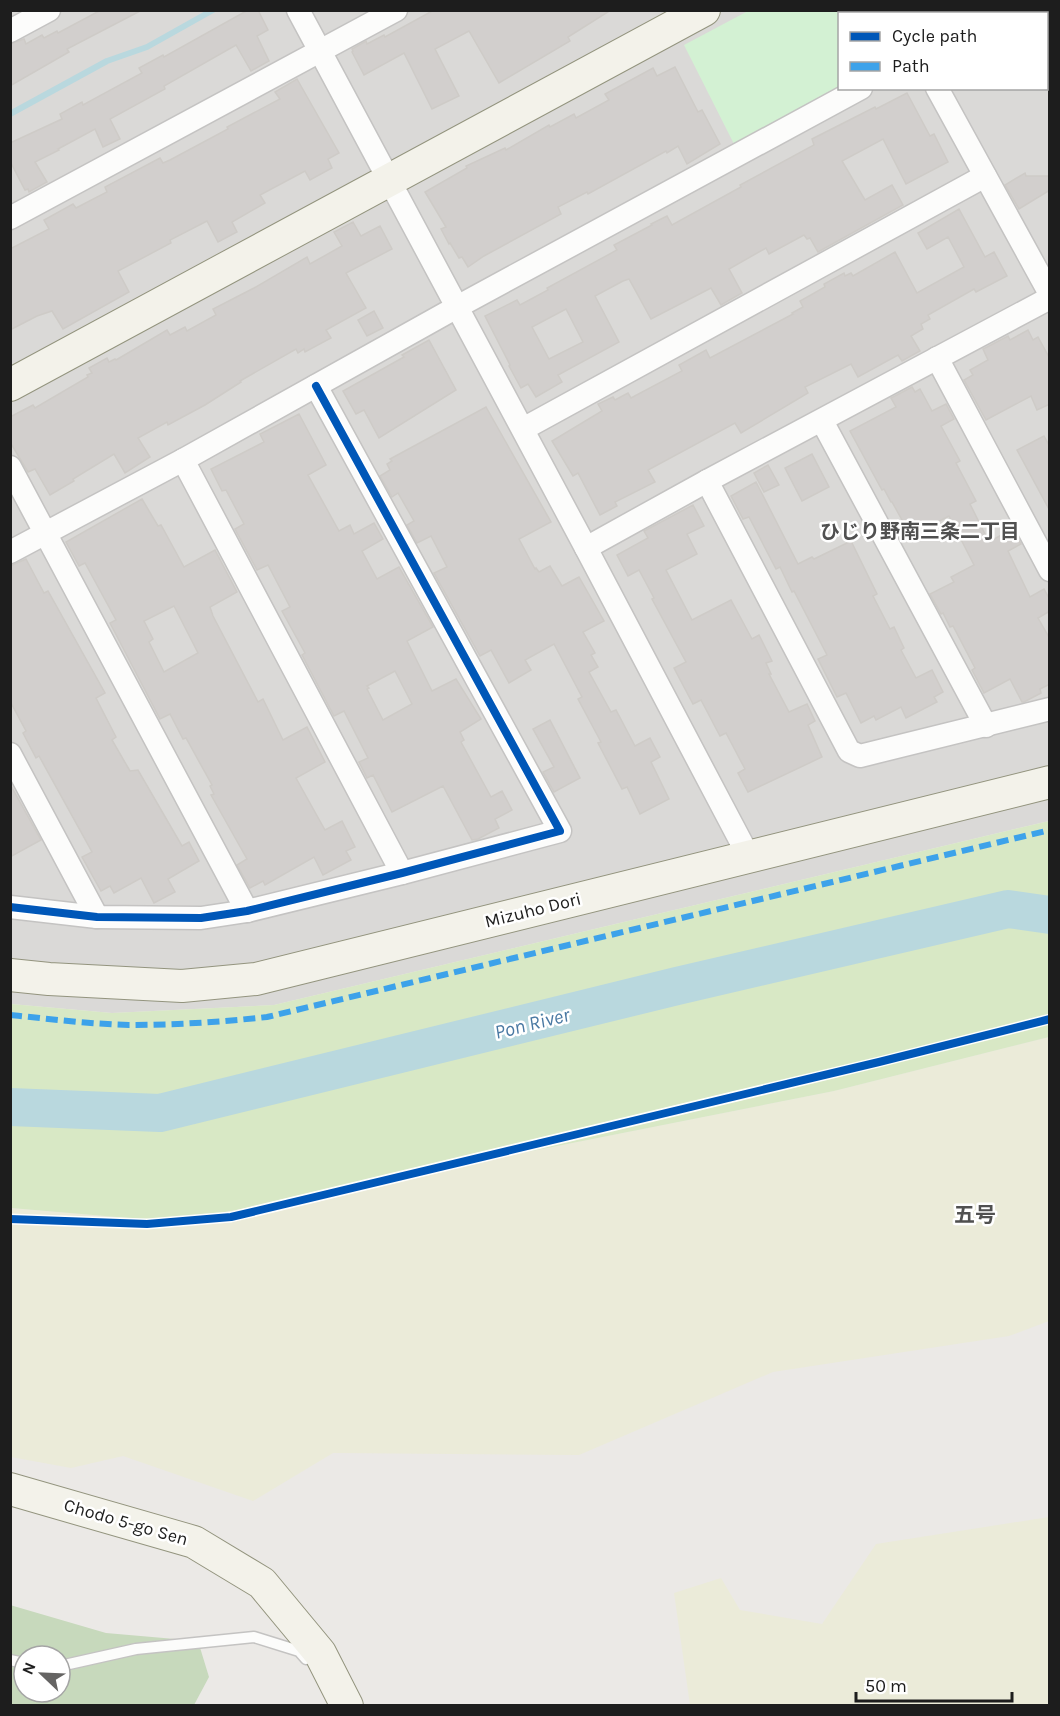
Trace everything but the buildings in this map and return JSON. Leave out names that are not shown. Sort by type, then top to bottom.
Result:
[{"type":"street","points":[[10,32],[49,10]]},
{"type":"street","points":[[298,10],[749,857]]},
{"type":"street","points":[[10,218],[396,10]]},
{"type":"street","points":[[10,385],[704,10]]},
{"type":"street","points":[[10,552],[183,460],[457,307],[857,90]]},
{"type":"street","points":[[586,548],[1050,296],[938,90]]},
{"type":"street","points":[[523,429],[985,176]]},
{"type":"street","points":[[937,358],[1050,570]]},
{"type":"street","points":[[10,907],[97,916],[201,918],[247,911],[560,831],[316,386]]},
{"type":"street","points":[[822,421],[986,726]]},
{"type":"street","points":[[183,460],[402,873]]},
{"type":"street","points":[[10,467],[247,911]]},
{"type":"street","points":[[707,481],[849,751],[860,756],[1050,709]]},
{"type":"street","points":[[10,754],[97,916]]},
{"type":"street","name":"Mizuho Dori","points":[[10,975],[182,986],[256,979],[1050,782]]},
{"type":"street","name":"Chodo 5-go Sen","points":[[10,1489],[194,1542],[262,1583],[320,1653],[345,1701]]},
{"type":"lane","points":[[72,1663],[136,1649],[254,1637],[299,1651],[345,1701]]},
{"type":"shaded area","points":[[10,11],[1049,11],[1049,821],[274,1005],[112,1013],[11,1004]]},
{"type":"green space","points":[[748,11],[882,12],[838,12],[838,87],[734,144],[684,45]]},
{"type":"green space","points":[[1049,821],[1049,1037],[834,1091],[175,1222],[11,1208],[11,1004],[112,1013],[274,1005]]},
{"type":"green space","points":[[1049,1037],[1049,1321],[1009,1336],[773,1372],[579,1455],[333,1453],[253,1501],[123,1456],[71,1468],[11,1457],[10,1208],[175,1222],[834,1091]]},
{"type":"green space","points":[[1049,1517],[1049,1705],[690,1705],[674,1593],[721,1578],[740,1610],[822,1624],[876,1544]]},
{"type":"green space","points":[[10,1605],[106,1633],[198,1641],[209,1677],[194,1705],[11,1705]]},
{"type":"waterway","points":[[10,114],[107,61],[147,47],[213,10]]},
{"type":"waterway","name":"Pon River","points":[[10,1107],[160,1113],[677,986],[1008,909],[1050,915]]},
{"type":"marked path","points":[[10,1015],[129,1025],[198,1023],[267,1017],[1050,830]]},
{"type":"cycle path","points":[[10,907],[97,917],[201,918],[247,911],[560,831],[316,386]]},
{"type":"cycle path","points":[[10,1219],[147,1224],[231,1217],[1050,1019]]},
{"type":"district","name":"ひじり野南三条二丁目","points":[[920,531]]},
{"type":"district","name":"五号","points":[[975,1215]]}]
